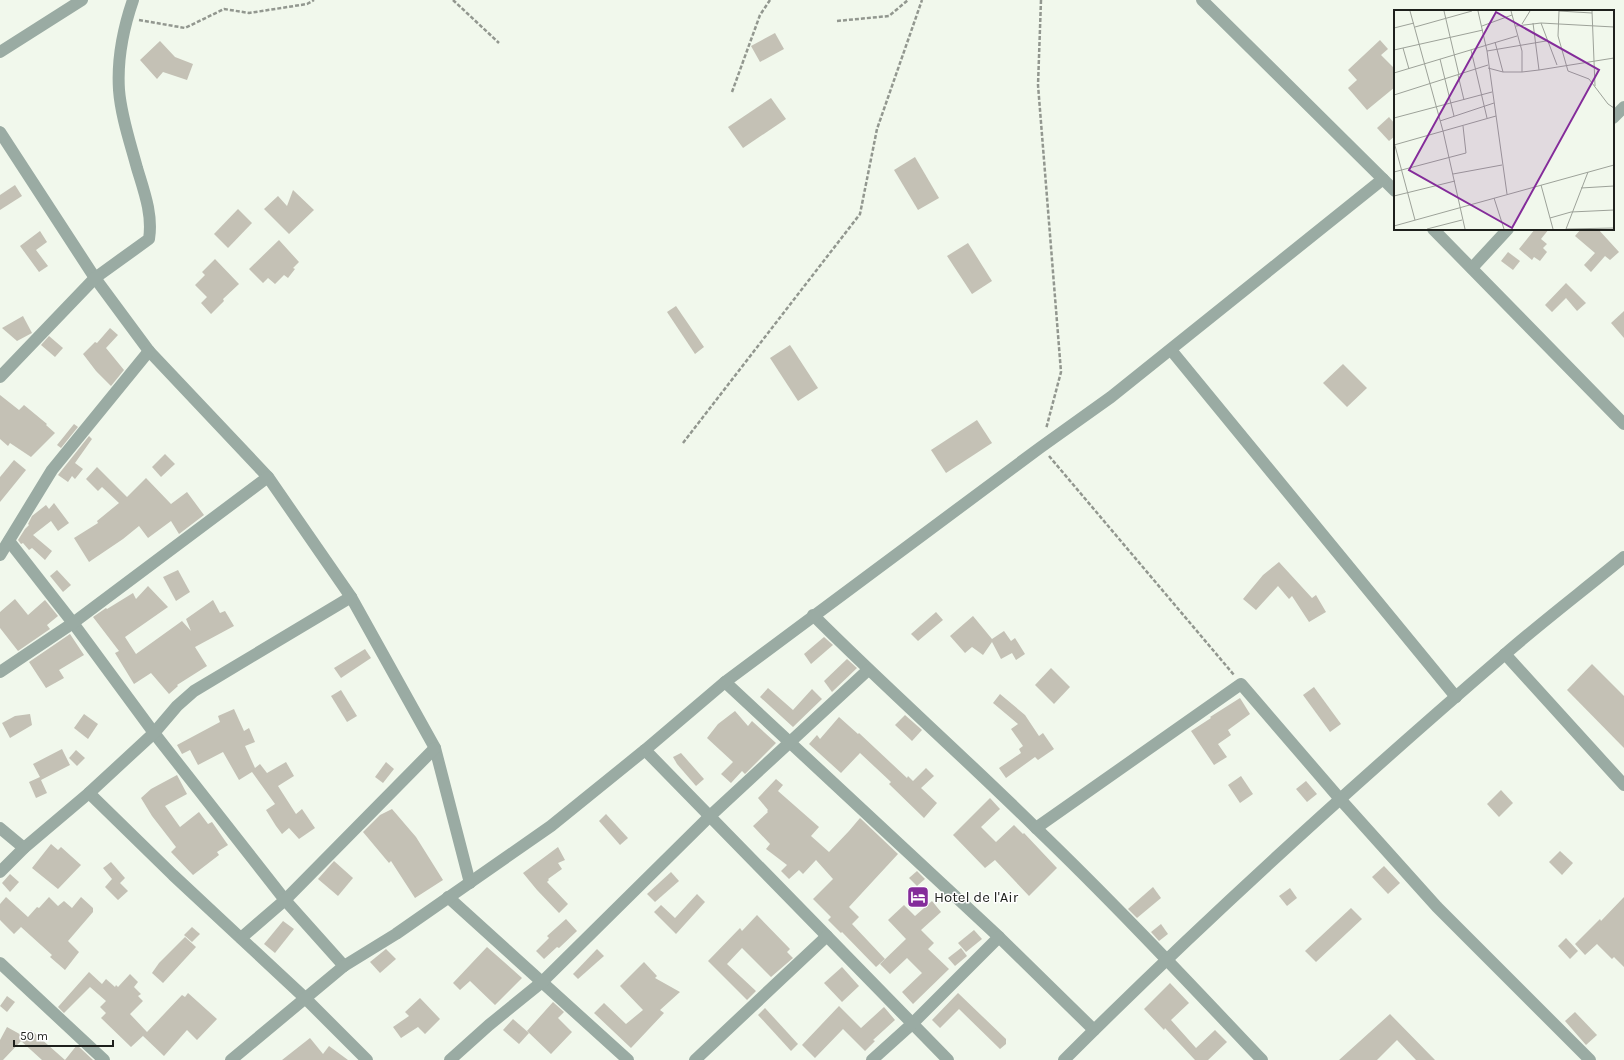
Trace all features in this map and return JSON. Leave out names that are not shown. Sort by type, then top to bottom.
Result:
[{"type":"street","points":[[0,52],[82,0]]},
{"type":"street","points":[[0,377],[95,278],[148,239],[151,226],[149,210],[124,118],[119,90],[121,41],[133,0]]},
{"type":"street","points":[[1202,0],[1394,191]]},
{"type":"street","points":[[1614,117],[1624,106]]},
{"type":"street","points":[[0,132],[95,278],[149,351],[268,477],[351,597],[435,748],[470,883]]},
{"type":"street","points":[[231,1060],[344,966],[396,934],[551,826],[645,750],[725,682],[813,615],[1111,397],[1383,179]]},
{"type":"street","points":[[1434,230],[1624,424]]},
{"type":"street","points":[[1472,268],[1507,230]]},
{"type":"street","points":[[1170,350],[1456,697]]},
{"type":"street","points":[[0,555],[52,470],[149,351]]},
{"type":"street","points":[[0,672],[73,623],[268,477]]},
{"type":"street","points":[[9,541],[73,623],[154,733],[285,900],[344,966]]},
{"type":"street","points":[[1064,1060],[1167,960],[1340,799],[1505,654],[1624,557]]},
{"type":"street","points":[[0,872],[24,848],[89,793],[154,733],[177,706],[194,691],[351,597]]},
{"type":"street","points":[[813,615],[868,670],[1036,828],[1167,960],[1262,1060]]},
{"type":"street","points":[[1505,654],[1624,785]]},
{"type":"street","points":[[450,1060],[542,982],[710,816],[868,670]]},
{"type":"street","points":[[725,682],[999,937],[1094,1030]]},
{"type":"street","points":[[1036,828],[1241,684],[1340,799],[1437,907],[1590,1060]]},
{"type":"street","points":[[241,938],[285,900],[435,748]]},
{"type":"street","points":[[645,750],[948,1060]]},
{"type":"street","points":[[89,793],[173,875],[305,998],[367,1060]]},
{"type":"street","points":[[0,828],[24,848]]},
{"type":"street","points":[[448,897],[628,1060]]},
{"type":"street","points":[[695,1060],[827,936]]},
{"type":"street","points":[[872,1060],[912,1024],[999,937]]},
{"type":"street","points":[[0,963],[104,1060]]},
{"type":"path","points":[[127,18],[185,28],[224,9],[249,13],[307,4],[314,0]]},
{"type":"path","points":[[453,0],[498,43]]},
{"type":"path","points":[[732,92],[760,15],[770,0]]},
{"type":"path","points":[[836,21],[889,16],[908,0]]},
{"type":"path","points":[[683,443],[860,214],[877,129],[922,0]]},
{"type":"path","points":[[1041,0],[1038,85],[1060,372],[1041,447],[1241,684]]},
{"type":"building","points":[[775,33],[784,49],[760,62],[751,46]]},
{"type":"building","points":[[1380,40],[1388,49],[1381,55],[1394,68],[1394,88],[1367,110],[1348,88],[1357,80],[1348,70]]},
{"type":"building","points":[[160,41],[175,57],[193,64],[187,80],[163,72],[157,79],[140,60]]},
{"type":"building","points":[[771,98],[786,119],[743,148],[728,127]]},
{"type":"building","points":[[1389,117],[1394,123],[1394,137],[1389,141],[1377,128]]},
{"type":"building","points":[[915,157],[939,198],[918,210],[894,170]]},
{"type":"building","points":[[15,185],[22,196],[0,210],[0,195]]},
{"type":"building","points":[[293,190],[314,210],[289,234],[264,209],[278,196],[287,206]]},
{"type":"building","points":[[238,209],[252,223],[228,248],[214,234]]},
{"type":"building","points":[[1534,230],[1548,230],[1541,239],[1547,244],[1543,248],[1547,252],[1540,261],[1534,257],[1532,260],[1519,249]]},
{"type":"building","points":[[1580,230],[1599,230],[1619,252],[1610,260],[1605,256],[1591,272],[1584,265],[1595,253],[1575,236]]},
{"type":"building","points":[[40,231],[47,242],[36,250],[48,266],[39,272],[20,246]]},
{"type":"building","points":[[279,240],[299,262],[293,268],[295,269],[288,278],[284,275],[275,284],[268,278],[263,283],[249,269]]},
{"type":"building","points":[[968,243],[992,281],[972,294],[947,256]]},
{"type":"building","points":[[1508,252],[1520,261],[1513,270],[1501,261]]},
{"type":"building","points":[[215,259],[239,284],[223,299],[224,301],[211,314],[201,303],[207,297],[195,285],[205,275],[202,272]]},
{"type":"building","points":[[1566,283],[1586,303],[1577,311],[1566,298],[1552,312],[1545,305]]},
{"type":"building","points":[[676,306],[704,347],[695,354],[667,312]]},
{"type":"building","points":[[1624,311],[1624,338],[1611,323]]},
{"type":"building","points":[[23,316],[32,333],[17,341],[2,328]]},
{"type":"building","points":[[110,328],[118,335],[106,348],[124,370],[111,386],[96,371],[83,354],[95,342],[97,343]]},
{"type":"building","points":[[49,336],[63,348],[55,357],[41,345]]},
{"type":"building","points":[[790,345],[818,388],[798,401],[770,358]]},
{"type":"building","points":[[1343,364],[1367,388],[1347,407],[1323,383]]},
{"type":"building","points":[[0,395],[19,410],[24,405],[47,424],[46,425],[55,433],[31,457],[10,443],[8,446],[0,439]]},
{"type":"building","points":[[977,420],[992,443],[946,473],[931,450]]},
{"type":"building","points":[[74,424],[78,427],[61,448],[57,445]]},
{"type":"building","points":[[89,436],[92,439],[75,463],[83,469],[75,479],[72,476],[68,482],[58,475]]},
{"type":"building","points":[[165,454],[175,464],[161,477],[152,467]]},
{"type":"building","points":[[14,460],[26,470],[0,502],[0,477]]},
{"type":"building","points":[[97,467],[127,497],[146,478],[171,504],[187,492],[204,515],[179,534],[171,521],[148,538],[139,526],[123,539],[89,562],[74,538],[98,523],[97,521],[119,503],[102,487],[98,491],[86,479]]},
{"type":"building","points":[[54,503],[69,523],[58,531],[51,521],[33,535],[52,551],[45,560],[32,548],[29,550],[18,540],[29,525],[28,524],[32,516],[46,505],[49,509]]},
{"type":"building","points":[[1279,562],[1312,598],[1316,595],[1326,612],[1309,622],[1292,596],[1289,599],[1278,586],[1256,610],[1243,599],[1263,575]]},
{"type":"building","points":[[57,570],[71,585],[63,592],[50,576]]},
{"type":"building","points":[[178,570],[190,592],[176,601],[163,577]]},
{"type":"building","points":[[148,586],[168,607],[125,637],[136,654],[182,621],[191,631],[186,619],[213,600],[220,613],[225,611],[234,626],[195,647],[207,666],[177,685],[178,686],[169,694],[151,673],[134,684],[115,653],[119,651],[93,617],[133,593],[136,599]]},
{"type":"building","points":[[15,599],[28,615],[45,600],[58,616],[47,625],[50,629],[18,651],[0,628],[0,612]]},
{"type":"building","points":[[936,612],[943,620],[918,641],[911,634]]},
{"type":"building","points":[[973,616],[992,639],[1004,631],[1011,641],[1015,638],[1025,654],[1016,660],[1012,653],[1001,659],[992,642],[983,655],[972,647],[965,653],[950,636]]},
{"type":"building","points":[[70,634],[84,655],[59,670],[64,678],[46,688],[29,662]]},
{"type":"building","points":[[824,637],[833,645],[811,664],[804,654]]},
{"type":"building","points":[[365,649],[371,658],[341,678],[334,668]]},
{"type":"building","points":[[847,659],[857,668],[832,692],[824,681]]},
{"type":"building","points":[[1592,664],[1624,696],[1624,748],[1567,690]]},
{"type":"building","points":[[1051,668],[1070,687],[1054,704],[1035,685]]},
{"type":"building","points":[[1314,687],[1341,724],[1330,732],[1303,695]]},
{"type":"building","points":[[768,688],[793,710],[812,689],[822,699],[793,727],[760,697]]},
{"type":"building","points":[[341,690],[357,716],[347,722],[331,696]]},
{"type":"building","points":[[1000,694],[1025,715],[1039,736],[1043,733],[1054,749],[1038,760],[1035,757],[1006,778],[999,768],[1021,753],[1019,749],[1023,746],[1011,729],[1018,724],[993,703]]},
{"type":"building","points":[[1240,698],[1250,714],[1228,730],[1231,735],[1218,744],[1227,757],[1214,765],[1191,731]]},
{"type":"building","points":[[234,709],[244,731],[249,728],[255,742],[245,746],[255,768],[260,764],[267,773],[286,762],[294,776],[278,786],[296,814],[302,809],[315,828],[299,839],[289,828],[282,834],[276,826],[266,810],[275,804],[252,772],[239,780],[223,752],[198,765],[190,750],[182,754],[177,745],[220,722],[218,716]]},
{"type":"building","points":[[735,711],[748,726],[752,721],[776,743],[745,774],[742,771],[731,783],[721,774],[733,762],[707,738],[718,724]]},
{"type":"building","points":[[30,714],[32,725],[10,738],[2,723],[15,716]]},
{"type":"building","points":[[84,714],[98,724],[88,739],[74,728]]},
{"type":"building","points":[[905,715],[922,730],[912,741],[895,725]]},
{"type":"building","points":[[839,717],[858,734],[859,733],[907,778],[908,776],[913,781],[926,768],[934,776],[921,788],[937,803],[924,818],[889,784],[891,782],[860,753],[841,773],[809,744],[817,735],[820,739]]},
{"type":"building","points":[[62,749],[70,765],[41,780],[47,793],[36,798],[29,782],[40,777],[33,764]]},
{"type":"building","points":[[76,750],[85,758],[77,766],[69,758]]},
{"type":"building","points":[[681,753],[704,779],[696,786],[677,764],[673,757]]},
{"type":"building","points":[[386,762],[394,769],[383,783],[375,777]]},
{"type":"building","points":[[177,775],[187,794],[165,806],[180,827],[199,812],[208,824],[212,822],[228,845],[217,852],[219,855],[193,875],[171,852],[176,847],[152,816],[141,798],[151,789]]},
{"type":"building","points":[[1241,776],[1253,794],[1240,803],[1228,785]]},
{"type":"building","points":[[776,779],[783,785],[778,791],[819,827],[811,836],[829,852],[860,818],[898,854],[849,907],[859,917],[852,924],[885,959],[876,967],[842,932],[841,933],[828,920],[831,917],[813,899],[833,879],[816,860],[803,874],[799,870],[789,879],[781,871],[787,865],[766,849],[770,844],[753,826],[768,812],[758,798]]},
{"type":"building","points":[[1306,781],[1317,794],[1307,802],[1296,789]]},
{"type":"building","points":[[1501,790],[1513,803],[1499,817],[1487,804]]},
{"type":"building","points":[[990,798],[1000,809],[981,827],[996,842],[1014,825],[1023,834],[1024,833],[1057,868],[1029,896],[995,860],[985,868],[953,835]]},
{"type":"building","points":[[392,809],[416,837],[443,880],[415,898],[391,861],[389,863],[363,832],[380,815]]},
{"type":"building","points":[[606,814],[628,838],[620,845],[599,821]]},
{"type":"building","points":[[51,844],[58,850],[61,847],[81,865],[58,889],[32,868]]},
{"type":"building","points":[[558,847],[565,860],[558,863],[562,869],[548,879],[549,880],[547,882],[568,904],[559,913],[523,873]]},
{"type":"building","points":[[1560,851],[1573,863],[1562,875],[1549,862]]},
{"type":"building","points":[[334,861],[353,878],[338,896],[318,879]]},
{"type":"building","points":[[111,862],[125,878],[120,883],[128,891],[118,900],[105,887],[112,879],[103,868]]},
{"type":"building","points":[[1384,866],[1400,883],[1388,894],[1372,877]]},
{"type":"building","points":[[917,871],[925,879],[917,886],[909,878]]},
{"type":"building","points":[[671,872],[679,881],[655,902],[647,894]]},
{"type":"building","points":[[10,874],[19,882],[10,892],[2,883]]},
{"type":"building","points":[[1153,887],[1161,898],[1137,918],[1128,909]]},
{"type":"building","points":[[1290,888],[1297,898],[1287,906],[1279,896]]},
{"type":"building","points":[[697,894],[705,902],[676,934],[654,912],[661,905],[675,918]]},
{"type":"building","points":[[6,897],[28,917],[49,897],[58,906],[64,901],[72,908],[81,897],[93,908],[93,912],[68,941],[79,952],[65,970],[50,957],[52,955],[21,927],[14,934],[0,920],[0,904]]},
{"type":"building","points":[[1624,897],[1624,967],[1614,957],[1612,959],[1597,944],[1585,955],[1575,944],[1600,919],[1601,921]]},
{"type":"building","points":[[932,901],[941,912],[921,930],[934,943],[928,949],[949,969],[913,1004],[902,992],[922,973],[907,958],[890,974],[880,964],[906,939],[888,920],[904,905],[915,916]]},
{"type":"building","points":[[1351,908],[1362,919],[1316,962],[1305,951]]},
{"type":"building","points":[[757,915],[790,949],[787,952],[793,958],[771,977],[742,948],[727,964],[756,991],[747,1000],[708,961],[740,928],[742,931]]},
{"type":"building","points":[[566,919],[577,931],[559,948],[557,947],[544,959],[536,951],[549,938],[547,936]]},
{"type":"building","points":[[283,921],[294,929],[275,953],[264,944]]},
{"type":"building","points":[[1161,924],[1168,934],[1159,941],[1151,932]]},
{"type":"building","points":[[192,927],[200,934],[192,942],[184,935]]},
{"type":"building","points":[[974,930],[982,939],[966,952],[958,943]]},
{"type":"building","points":[[185,937],[196,947],[163,983],[152,973],[159,963]]},
{"type":"building","points":[[1566,938],[1578,951],[1570,959],[1558,946]]},
{"type":"building","points":[[487,947],[522,978],[495,1005],[470,981],[460,990],[453,983]]},
{"type":"building","points":[[961,948],[967,956],[955,966],[948,958]]},
{"type":"building","points":[[386,949],[396,959],[380,973],[370,962]]},
{"type":"building","points":[[597,949],[604,956],[578,979],[573,974]]},
{"type":"building","points":[[644,962],[657,976],[655,978],[680,992],[660,1010],[664,1013],[631,1048],[594,1013],[604,1003],[626,1024],[643,1010],[620,986]]},
{"type":"building","points":[[842,967],[859,986],[842,1002],[824,983]]},
{"type":"building","points":[[89,972],[102,984],[106,979],[115,987],[116,985],[118,987],[130,974],[138,982],[134,987],[141,994],[138,996],[143,1001],[130,1014],[147,1032],[182,995],[185,997],[188,993],[217,1019],[197,1040],[187,1030],[164,1056],[143,1036],[144,1035],[131,1047],[101,1018],[106,1013],[100,1007],[106,1001],[90,987],[64,1013],[58,1007]]},
{"type":"building","points":[[1170,983],[1189,1003],[1171,1020],[1196,1048],[1215,1030],[1227,1042],[1208,1060],[1195,1060],[1165,1028],[1164,1030],[1144,1009]]},
{"type":"building","points":[[958,993],[1006,1039],[1006,1044],[1000,1049],[959,1009],[940,1028],[932,1020]]},
{"type":"building","points":[[7,996],[15,1002],[7,1012],[0,1006]]},
{"type":"building","points":[[420,998],[440,1019],[425,1034],[418,1027],[401,1038],[393,1027],[409,1016],[405,1012]]},
{"type":"building","points":[[553,1002],[564,1012],[558,1018],[572,1032],[551,1054],[527,1031]]},
{"type":"building","points":[[839,1006],[861,1028],[884,1007],[895,1020],[873,1040],[875,1041],[865,1051],[843,1029],[815,1058],[802,1045]]},
{"type":"building","points":[[765,1008],[798,1044],[791,1051],[758,1015]]},
{"type":"building","points":[[1575,1012],[1597,1035],[1586,1045],[1565,1021]]},
{"type":"building","points":[[1390,1014],[1435,1060],[1416,1060],[1397,1040],[1377,1060],[1339,1060]]},
{"type":"building","points":[[513,1019],[529,1033],[519,1044],[503,1030]]},
{"type":"building","points":[[7,1027],[25,1037],[31,1030],[65,1060],[42,1060],[21,1041],[3,1060],[0,1060],[0,1040]]},
{"type":"building","points":[[310,1038],[323,1054],[329,1046],[348,1060],[282,1060]]},
{"type":"building","points":[[77,1045],[93,1060],[65,1060]]},
{"type":"place","name":"Hotel de l'Air","points":[[918,897]]}]
